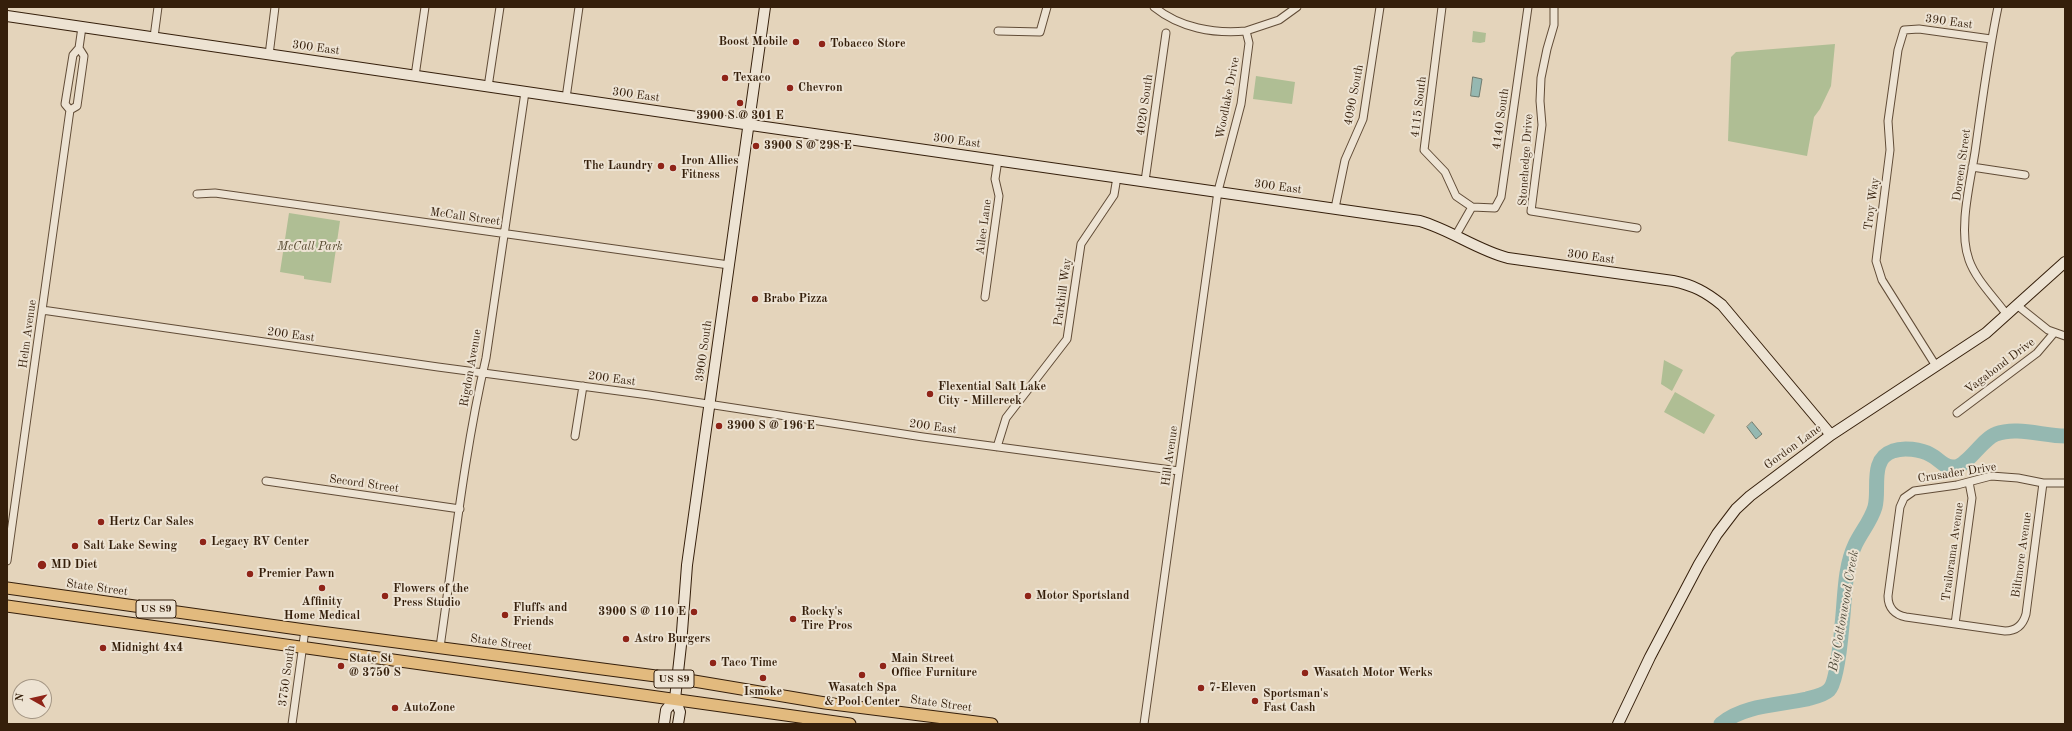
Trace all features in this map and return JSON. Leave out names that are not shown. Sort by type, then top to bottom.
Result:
[{"type":"main road","name":"State Street","points":[[7,588],[305,630],[677,679],[825,703],[992,724]]},
{"type":"main road","name":"US 89","points":[[7,606],[303,646],[850,724]]},
{"type":"street","points":[[154,38],[158,7]]},
{"type":"street","points":[[269,55],[275,7]]},
{"type":"street","points":[[415,76],[425,7]]},
{"type":"street","points":[[488,87],[500,7]]},
{"type":"street","points":[[566,98],[579,7]]},
{"type":"street","name":"3900 South","points":[[664,724],[666,710],[674,699],[677,679],[687,564],[765,7]]},
{"type":"street","points":[[998,31],[1040,32],[1047,7]]},
{"type":"street","points":[[1154,7],[1172,19],[1192,26],[1218,31],[1246,31],[1279,20],[1296,7]]},
{"type":"street","name":"4090 South","points":[[1335,208],[1345,160],[1363,119],[1380,7]]},
{"type":"street","name":"4115 South","points":[[1442,7],[1424,150],[1445,172],[1456,196],[1472,207]]},
{"type":"street","name":"4140 South","points":[[1472,207],[1495,208],[1501,197],[1528,7]]},
{"type":"street","name":"Stonehedge Drive","points":[[1554,7],[1554,25],[1541,78],[1540,101],[1542,125],[1531,211],[1637,228]]},
{"type":"street","name":"Doreen Street","points":[[1998,7],[1991,39],[1964,226],[1965,244],[1969,261],[1981,281],[2007,315]]},
{"type":"street","name":"300 East","points":[[7,16],[749,125],[1420,221],[1456,235],[1486,251],[1508,258],[1673,281],[1696,287],[1707,293],[1722,305],[1831,435]]},
{"type":"street","name":"Helm Avenue","points":[[7,561],[70,110],[65,104],[73,55],[79,48],[82,27]]},
{"type":"street","name":"390 East","points":[[1904,30],[1919,29],[1991,39]]},
{"type":"street","name":"Troy Way","points":[[1904,30],[1898,50],[1888,121],[1890,150],[1876,261],[1882,280],[1936,366]]},
{"type":"street","name":"Woodlake Drive","points":[[1218,191],[1241,104],[1249,43],[1246,31]]},
{"type":"street","name":"4020 South","points":[[1145,181],[1166,33]]},
{"type":"street","name":"Helm Avenue","points":[[70,110],[77,106],[84,56],[79,48]]},
{"type":"street","name":"Rigdon Avenue","points":[[440,648],[476,404],[483,373],[525,92]]},
{"type":"street","name":"Ailee Lane","points":[[985,297],[1000,196],[995,180],[998,160]]},
{"type":"street","points":[[1972,167],[2025,174]]},
{"type":"street","name":"Parkhill Way","points":[[997,447],[1006,418],[1067,339],[1080,244],[1114,195],[1117,177]]},
{"type":"street","name":"Hill Avenue","points":[[1144,724],[1218,191]]},
{"type":"street","name":"McCall Street","points":[[198,194],[215,193],[729,265]]},
{"type":"street","points":[[1456,235],[1472,207]]},
{"type":"street","name":"Gordon Lane","points":[[1618,724],[1677,603],[1707,548],[1726,521],[1750,496],[1831,435],[1986,333],[2018,306],[2065,262]]},
{"type":"street","points":[[2018,306],[2040,325],[2054,333],[2065,336]]},
{"type":"street","name":"200 East","points":[[42,310],[583,386],[997,447],[1179,471]]},
{"type":"street","name":"Vagabond Drive","points":[[1957,413],[2037,353],[2054,333]]},
{"type":"street","points":[[575,436],[583,386]]},
{"type":"street","name":"Crusader Drive","points":[[1955,624],[1897,614],[1890,607],[1888,596],[1902,501],[1914,491],[1996,476],[2043,483],[2065,483]]},
{"type":"street","name":"Secord Street","points":[[266,481],[460,509]]},
{"type":"street","name":"Trailorama Avenue","points":[[1955,624],[1972,498],[1969,482]]},
{"type":"street","name":"Biltmore Avenue","points":[[1955,624],[2005,631],[2017,628],[2023,622],[2026,614],[2043,483]]},
{"type":"street","name":"3750 South","points":[[292,724],[305,630]]},
{"type":"street","name":"3900 South","points":[[674,699],[680,712],[678,724]]},
{"type":"green space","points":[[1473,31],[1486,33],[1485,42],[1472,42]]},
{"type":"green space","points":[[1835,44],[1831,86],[1820,109],[1814,117],[1807,156],[1728,141],[1731,57],[1736,52]]},
{"type":"green space","points":[[1256,76],[1295,82],[1292,104],[1253,99]]},
{"type":"green space","name":"McCall Park","points":[[289,213],[340,221],[331,283],[304,279],[304,276],[280,272]]},
{"type":"green space","points":[[1664,360],[1683,370],[1672,391],[1661,384]]},
{"type":"green space","points":[[1675,392],[1715,415],[1704,434],[1664,412]]},
{"type":"water","points":[[1473,77],[1482,79],[1479,97],[1471,96]]},
{"type":"water","points":[[1752,422],[1762,434],[1756,439],[1747,427]]},
{"type":"waterway","name":"Big Cottonwood Creek","points":[[1721,724],[1730,718],[1751,709],[1819,696],[1827,692],[1832,686],[1841,639],[1846,584],[1851,554],[1875,507],[1878,467],[1886,455],[1897,450],[1917,450],[1931,455],[1947,466],[1954,467],[1964,463],[1985,441],[1996,434],[2021,431],[2065,436]]},
{"type":"place","name":"Boost Mobile","points":[[796,42]]},
{"type":"place","name":"Tobacco Store","points":[[822,44]]},
{"type":"place","name":"Texaco","points":[[725,78]]},
{"type":"place","name":"Chevron","points":[[790,88]]},
{"type":"place","name":"3900 S @ 301 E","points":[[740,103]]},
{"type":"place","name":"3900 S @ 298 E","points":[[756,146]]},
{"type":"place","name":"The Laundry","points":[[661,166]]},
{"type":"place","name":"Iron Allies Fitness","points":[[673,168]]},
{"type":"place","name":"Brabo Pizza","points":[[755,299]]},
{"type":"place","name":"Flexential Salt Lake City - Millcreek","points":[[930,394]]},
{"type":"place","name":"3900 S @ 196 E","points":[[719,426]]},
{"type":"place","name":"Hertz Car Sales","points":[[101,522]]},
{"type":"place","name":"Legacy RV Center","points":[[203,542]]},
{"type":"place","name":"Salt Lake Sewing","points":[[75,546]]},
{"type":"place","name":"MD Diet","points":[[42,565]]},
{"type":"place","name":"Premier Pawn","points":[[250,574]]},
{"type":"place","name":"Affinity Home Medical","points":[[322,588]]},
{"type":"place","name":"Flowers of the Press Studio","points":[[385,596]]},
{"type":"place","name":"Motor Sportsland","points":[[1028,596]]},
{"type":"place","name":"3900 S @ 110 E","points":[[694,612]]},
{"type":"place","name":"Fluffs and Friends","points":[[505,615]]},
{"type":"place","name":"Rocky's Tire Pros","points":[[793,619]]},
{"type":"place","name":"Astro Burgers","points":[[626,639]]},
{"type":"place","name":"Midnight 4x4","points":[[103,648]]},
{"type":"place","name":"Taco Time","points":[[713,663]]},
{"type":"place","name":"State St @ 3750 S","points":[[341,666]]},
{"type":"place","name":"Main Street Office Furniture","points":[[883,666]]},
{"type":"place","name":"Wasatch Motor Werks","points":[[1305,673]]},
{"type":"place","name":"Wasatch Spa & Pool Center","points":[[862,675]]},
{"type":"place","name":"Ismoke","points":[[763,678]]},
{"type":"place","name":"7-Eleven","points":[[1201,688]]},
{"type":"place","name":"Sportsman's Fast Cash","points":[[1255,701]]},
{"type":"place","name":"AutoZone","points":[[395,708]]}]
